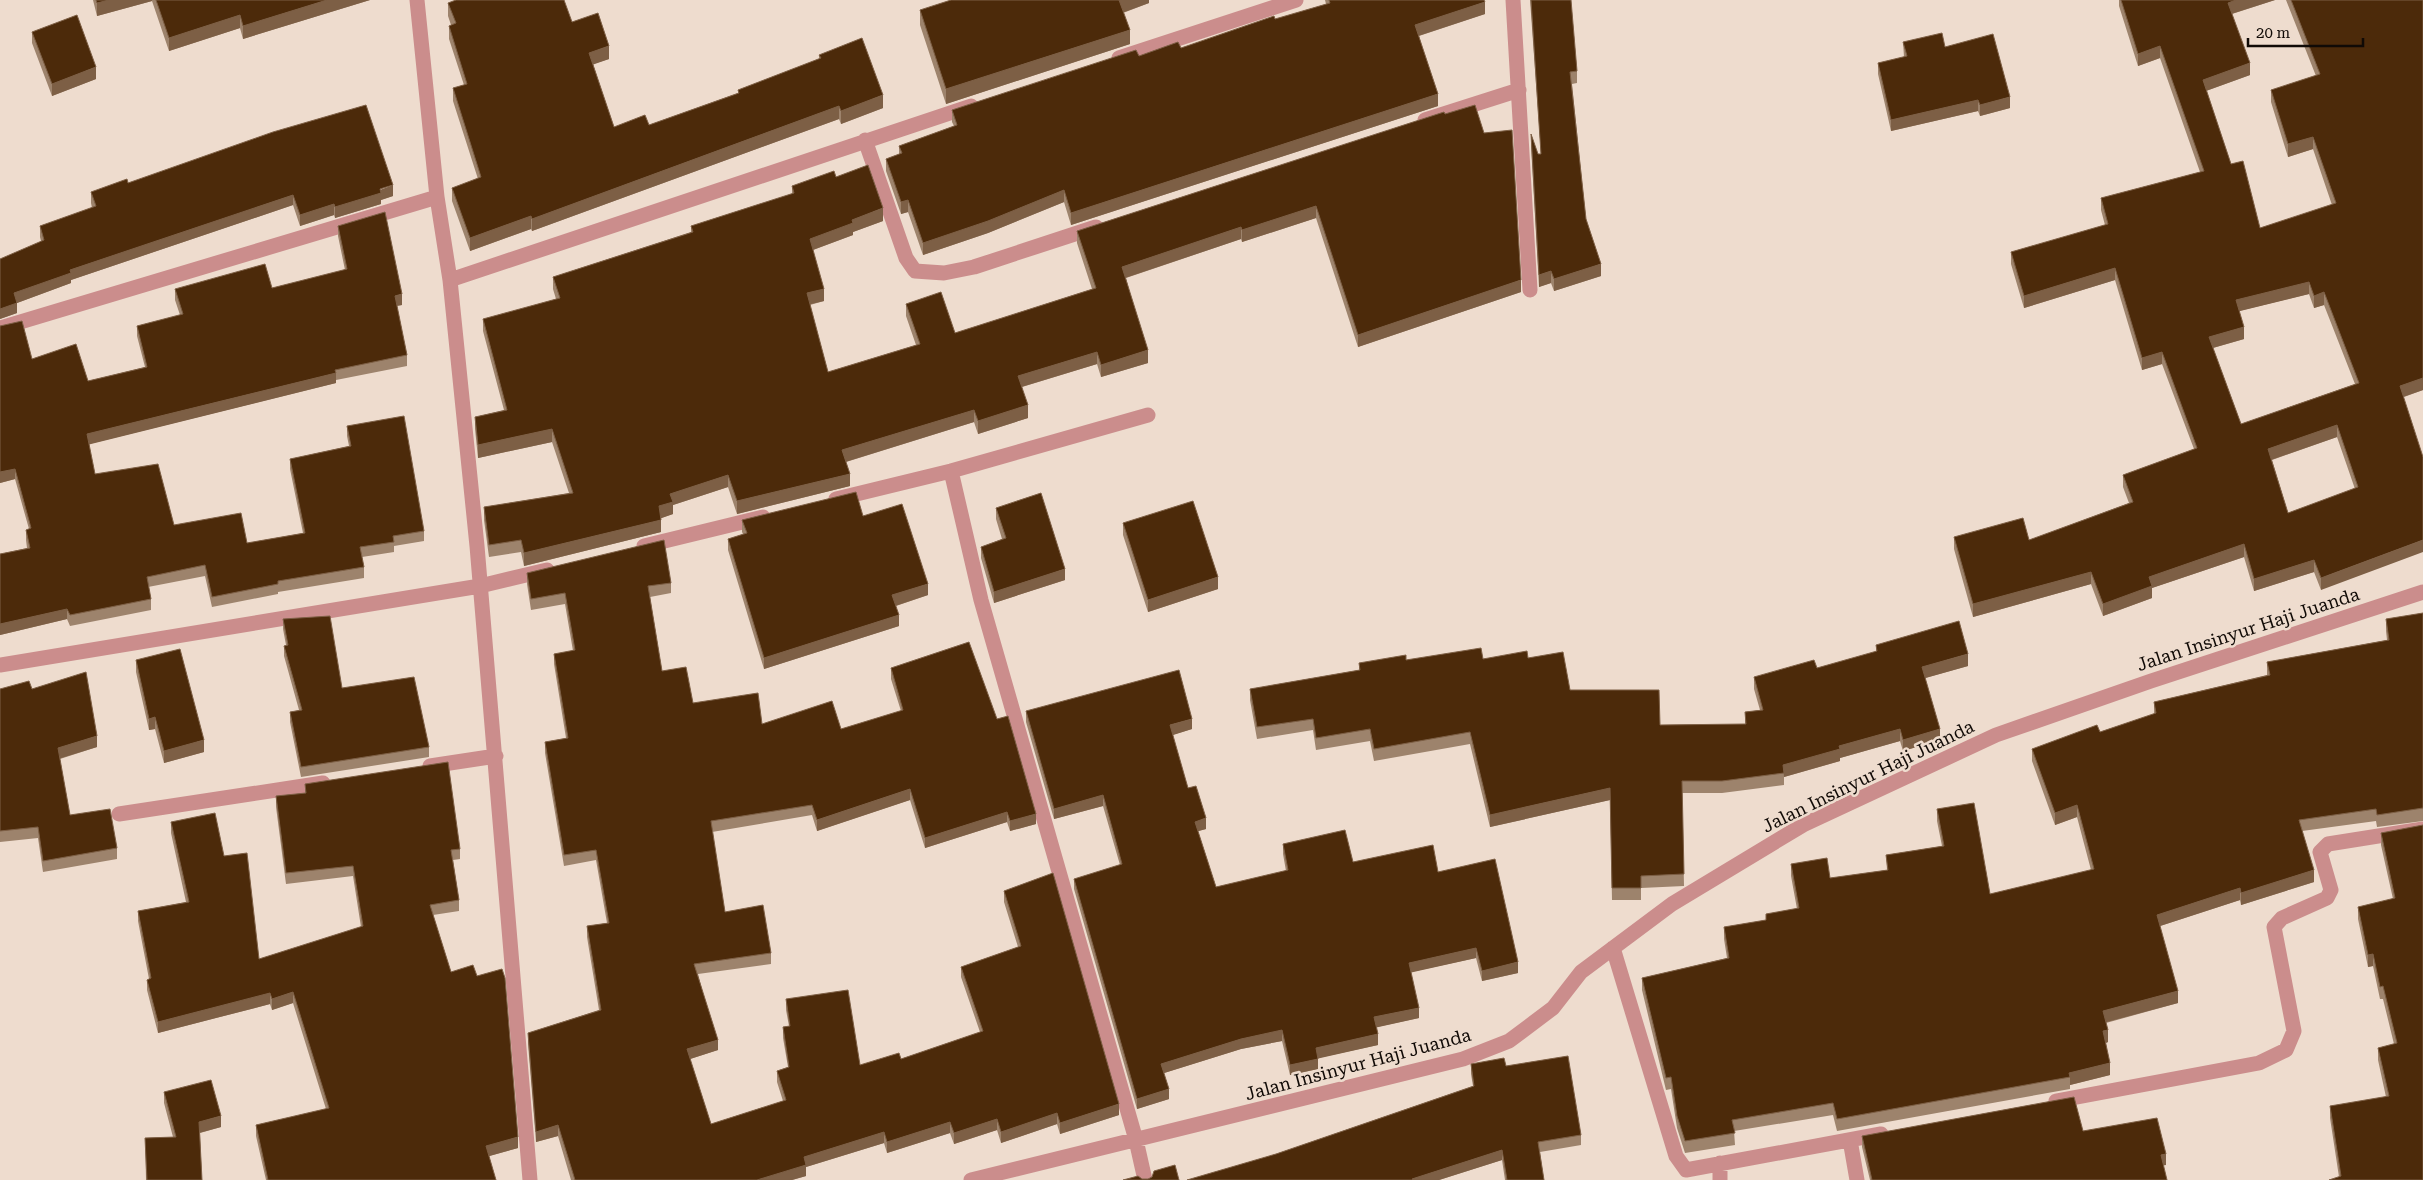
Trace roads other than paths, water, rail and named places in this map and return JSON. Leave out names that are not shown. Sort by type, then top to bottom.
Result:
[{"type":"street","points":[[416,0],[437,197],[450,280],[480,586],[496,756],[530,1180]]},
{"type":"street","points":[[1109,61],[1296,0]]},
{"type":"street","points":[[1513,0],[1530,290]]},
{"type":"street","points":[[1415,123],[1519,90]]},
{"type":"street","points":[[450,280],[865,140],[987,101]]},
{"type":"street","points":[[865,140],[906,258],[915,271],[944,273],[974,267],[1115,221]]},
{"type":"street","points":[[0,328],[437,197]]},
{"type":"street","points":[[826,502],[951,471],[1148,415]]},
{"type":"street","points":[[951,471],[981,600],[1136,1140],[1145,1180]]},
{"type":"street","points":[[634,549],[778,513]]},
{"type":"street","points":[[0,665],[480,586],[557,567]]},
{"type":"street","name":"Jalan Insinyur Haji Juanda","points":[[971,1180],[1463,1059],[1509,1041],[1553,1008],[1581,972],[1672,904],[1803,825],[1996,735],[2151,681],[2423,592]]},
{"type":"street","points":[[419,768],[496,756]]},
{"type":"street","points":[[119,814],[342,780]]},
{"type":"street","points":[[2045,1103],[2260,1063],[2286,1050],[2294,1031],[2274,927],[2282,918],[2327,898],[2331,890],[2320,852],[2322,848],[2328,844],[2423,830]]},
{"type":"street","points":[[1613,948],[1676,1156],[1686,1170],[1899,1130]]},
{"type":"street","points":[[1850,1140],[1856,1180]]},
{"type":"street","points":[[1720,1163],[1720,1180]]}]
